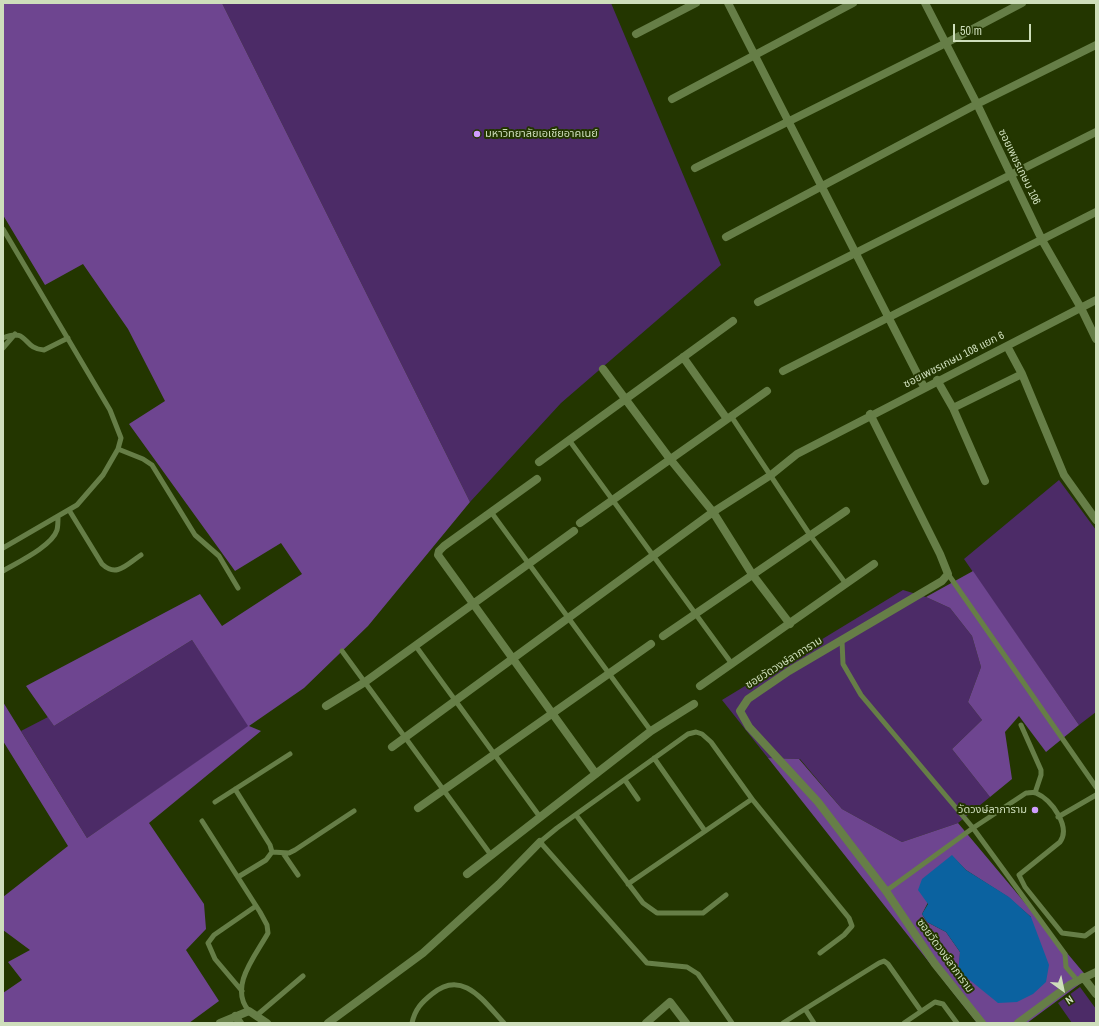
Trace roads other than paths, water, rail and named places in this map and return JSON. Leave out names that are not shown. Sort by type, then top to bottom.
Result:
[{"type":"street","points":[[636,34],[696,3]]},
{"type":"street","points":[[728,3],[924,387]]},
{"type":"street","points":[[672,99],[853,3]]},
{"type":"street","name":"ซอยเพชรเกษม 106","points":[[925,3],[977,104],[1042,240],[1081,308],[1096,339]]},
{"type":"street","points":[[695,168],[946,43],[1022,3]]},
{"type":"street","points":[[726,237],[977,104],[1096,45]]},
{"type":"street","points":[[758,302],[1096,132]]},
{"type":"street","points":[[783,371],[1096,212]]},
{"type":"street","name":"ซอยเพชรเกษม 108 แยก 6","points":[[392,747],[713,512],[771,475],[797,454],[870,414],[1096,300]]},
{"type":"street","points":[[539,462],[732,321]]},
{"type":"street","points":[[1007,346],[1022,374],[1064,475],[1096,520]]},
{"type":"street","points":[[683,357],[729,418]]},
{"type":"street","points":[[603,369],[670,459],[713,512],[752,574],[790,624]]},
{"type":"street","points":[[953,408],[1022,374]]},
{"type":"street","points":[[937,380],[953,408],[985,481]]},
{"type":"street","points":[[580,523],[767,391]]},
{"type":"street","points":[[870,414],[940,554],[948,574]]},
{"type":"street","points":[[536,479],[439,551],[438,556],[596,774]]},
{"type":"street","points":[[663,636],[846,511]]},
{"type":"street","points":[[326,706],[365,682],[574,531]]},
{"type":"street","points":[[700,686],[874,564]]},
{"type":"street","name":"ซอยวัดวงษ์ลาภาราม","points":[[948,574],[942,581],[789,671],[748,699],[740,711],[749,727],[818,802],[886,891],[935,964],[982,1023]]},
{"type":"street","points":[[418,808],[651,644]]},
{"type":"street","points":[[466,874],[651,732],[694,704]]},
{"type":"street","points":[[328,1023],[423,953],[499,884],[540,842]]},
{"type":"street","points":[[1018,1023],[1080,979],[1096,972]]},
{"type":"street","points":[[1080,979],[1096,994]]},
{"type":"street","points":[[646,1023],[670,1002],[686,1023]]},
{"type":"street","points":[[220,1023],[249,1011],[267,1023]]},
{"type":"street","points":[[235,1016],[240,1023]]},
{"type":"lane","points":[[3,229],[110,410],[121,438],[118,449],[103,475],[78,505],[3,548]]},
{"type":"lane","points":[[3,338],[16,334],[21,335],[32,347],[38,350],[44,350],[68,338]]},
{"type":"lane","points":[[3,348],[16,334]]},
{"type":"lane","points":[[729,418],[771,475],[810,535],[846,584]]},
{"type":"lane","points":[[569,440],[732,664]]},
{"type":"lane","points":[[118,449],[143,459],[152,465],[195,535],[219,556],[238,588]]},
{"type":"lane","points":[[69,510],[102,564],[108,570],[115,571],[120,569],[141,555]]},
{"type":"lane","points":[[491,512],[651,732]]},
{"type":"lane","points":[[3,571],[44,546],[53,538],[57,530],[58,517]]},
{"type":"lane","points":[[948,574],[1096,787]]},
{"type":"lane","points":[[842,641],[843,664],[862,695],[973,828],[1065,954],[1066,967],[1080,979]]},
{"type":"lane","points":[[416,645],[540,817]]},
{"type":"lane","points":[[342,651],[491,855]]},
{"type":"lane","points":[[1022,725],[1042,775],[1035,793]]},
{"type":"lane","points":[[732,1023],[698,974],[687,967],[647,963],[540,842],[688,734],[696,732],[702,734],[711,742],[752,799],[849,918],[852,926],[844,935],[820,953]]},
{"type":"lane","points":[[215,802],[290,754]]},
{"type":"lane","points":[[654,758],[705,831]]},
{"type":"lane","points":[[625,780],[638,799]]},
{"type":"lane","points":[[235,790],[270,844],[272,852]]},
{"type":"lane","points":[[886,891],[1020,796],[1026,793],[1035,793],[1044,798],[1058,817],[1064,830],[1064,836],[1060,842],[1019,875],[1025,887],[1062,933],[1085,936],[1096,928]]},
{"type":"lane","points":[[1058,817],[1096,795]]},
{"type":"lane","points":[[628,884],[752,799]]},
{"type":"lane","points":[[272,852],[295,850],[354,810]]},
{"type":"lane","points":[[576,815],[643,903],[657,913],[703,913],[726,895]]},
{"type":"lane","points":[[202,821],[267,925],[268,933],[243,979],[241,1000],[249,1011]]},
{"type":"lane","points":[[238,877],[266,860],[272,852]]},
{"type":"lane","points":[[283,852],[298,876]]},
{"type":"lane","points":[[242,991],[215,959],[208,943],[214,935],[256,906]]},
{"type":"lane","points":[[783,1023],[878,963],[884,961],[888,964],[921,1010]]},
{"type":"lane","points":[[256,1016],[303,976]]},
{"type":"lane","points":[[412,1023],[414,1014],[421,1003],[435,991],[449,984],[466,987],[473,991],[504,1023]]},
{"type":"lane","points":[[904,1023],[921,1010],[935,1002],[944,1004],[957,1023]]},
{"type":"lane","points":[[805,1009],[814,1023]]},
{"type":"water","points":[[952,855],[966,870],[1009,897],[1031,917],[1049,965],[1046,982],[1033,994],[1017,1002],[998,1003],[966,977],[958,974],[960,952],[946,932],[927,922],[922,914],[928,904],[918,890],[922,879]]},
{"type":"place","name":"มหาวิทยาลัยเอเชียอาคเนย์","points":[[477,134]]},
{"type":"place","name":"วัดวงษ์ลาภาราม","points":[[1035,810]]}]
